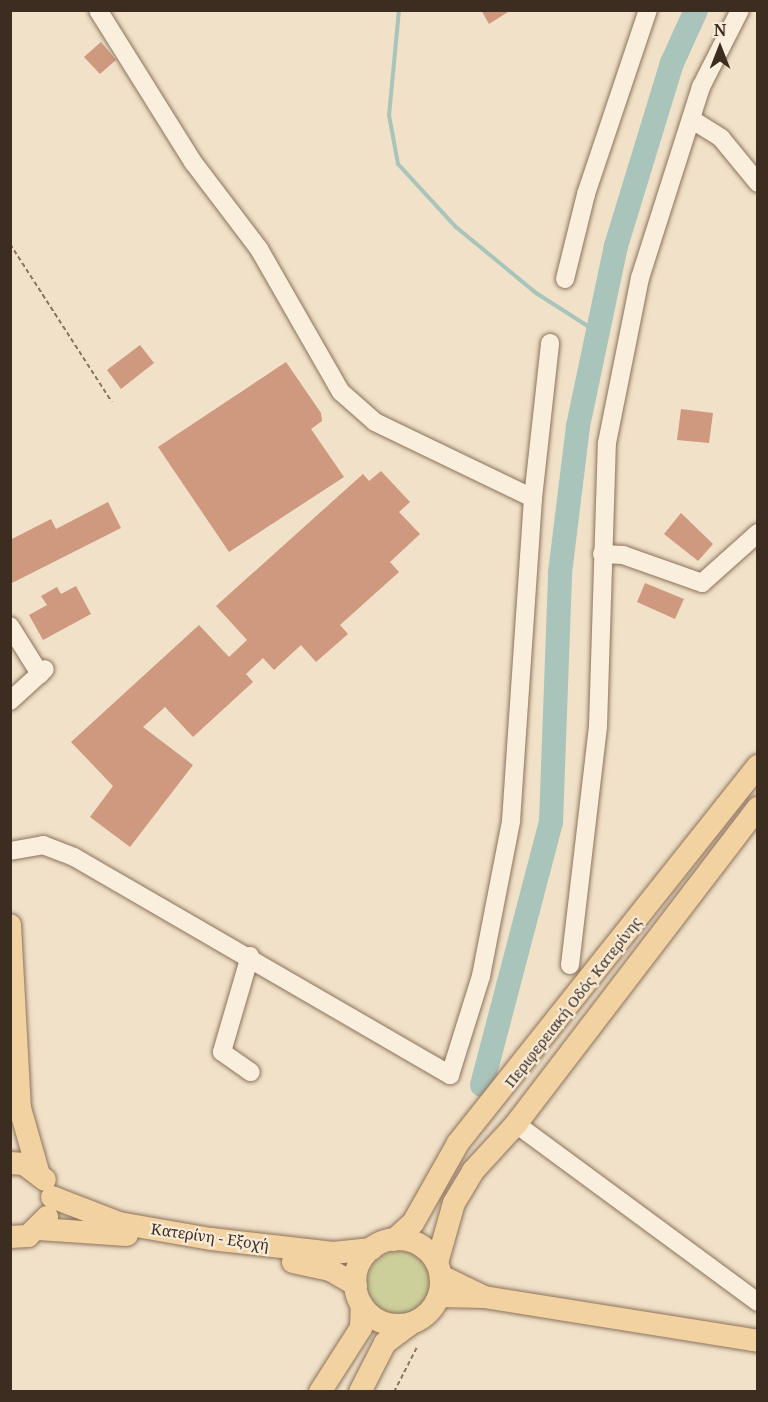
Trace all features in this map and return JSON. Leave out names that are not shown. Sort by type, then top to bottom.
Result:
[{"type":"main road","name":"Περιφερειακή Οδός Κατερίνης","points":[[394,1240],[413,1223],[458,1143],[758,766]]},
{"type":"main road","name":"Περιφερειακή Οδός Κατερίνης","points":[[439,1279],[454,1203],[473,1171],[516,1124],[758,808]]},
{"type":"main road","points":[[10,925],[20,1108],[38,1172],[52,1197],[39,1229]]},
{"type":"main road","points":[[10,1139],[20,1108]]},
{"type":"main road","points":[[10,1163],[38,1172]]},
{"type":"main road","name":"Κατερίνη - Εξοχή","points":[[52,1197],[118,1223],[211,1239],[333,1253],[372,1249]]},
{"type":"main road","name":"Κατερίνη - Εξοχή","points":[[10,1237],[39,1229],[116,1233],[313,1265],[359,1295]]},
{"type":"main road","points":[[320,1392],[361,1328],[359,1265],[372,1249],[394,1240],[417,1244],[439,1279],[484,1297],[758,1341]]},
{"type":"main road","points":[[360,1392],[385,1343],[428,1314],[439,1279]]},
{"type":"main road","points":[[359,1295],[383,1322],[410,1324]]},
{"type":"street","points":[[98,10],[193,162],[260,249],[341,392],[375,422],[533,498]]},
{"type":"street","points":[[570,964],[598,726],[607,443],[640,278],[691,119],[740,10]]},
{"type":"street","points":[[565,279],[586,194],[643,15]]},
{"type":"street","points":[[691,119],[721,138],[758,183]]},
{"type":"street","points":[[10,851],[43,845],[74,857],[250,956],[450,1075],[481,976],[511,821],[533,498],[550,343]]},
{"type":"street","points":[[602,554],[623,555],[702,582],[758,533]]},
{"type":"street","points":[[10,626],[42,671],[10,701]]},
{"type":"street","points":[[250,956],[222,1052],[251,1072]]},
{"type":"street","points":[[523,1128],[758,1302]]},
{"type":"path","points":[[10,244],[112,402]]},
{"type":"path","points":[[394,1392],[417,1347]]},
{"type":"green space","points":[[399,1251],[417,1257],[425,1265],[431,1283],[425,1301],[417,1309],[399,1315],[381,1309],[373,1301],[367,1283],[373,1265],[381,1257]]},
{"type":"building","points":[[481,10],[511,10],[489,24]]},
{"type":"building","points":[[101,42],[116,60],[100,74],[84,57]]},
{"type":"building","points":[[140,345],[154,363],[121,389],[107,370]]},
{"type":"building","points":[[286,362],[321,413],[322,421],[311,429],[344,477],[229,552],[158,447]]},
{"type":"building","points":[[681,409],[713,413],[709,443],[677,440]]},
{"type":"building","points":[[381,471],[410,502],[399,512],[420,534],[390,562],[399,572],[340,625],[348,634],[316,662],[301,645],[274,670],[263,658],[246,674],[253,682],[193,737],[165,707],[143,727],[193,765],[130,847],[90,817],[113,786],[71,742],[199,625],[229,657],[247,640],[216,606],[363,474],[369,481]]},
{"type":"building","points":[[108,502],[121,528],[10,584],[10,540],[51,519],[56,529]]},
{"type":"building","points":[[681,513],[713,544],[698,561],[664,534]]},
{"type":"building","points":[[645,583],[684,599],[675,619],[637,602]]},
{"type":"building","points":[[76,586],[91,614],[43,640],[29,615],[47,605],[41,596],[57,587],[61,594]]},
{"type":"waterway","points":[[399,10],[389,115],[398,164],[456,227],[536,293],[597,332]]},
{"type":"waterway","points":[[482,1085],[551,822],[560,573],[578,426],[616,246],[672,63],[696,10]]}]
